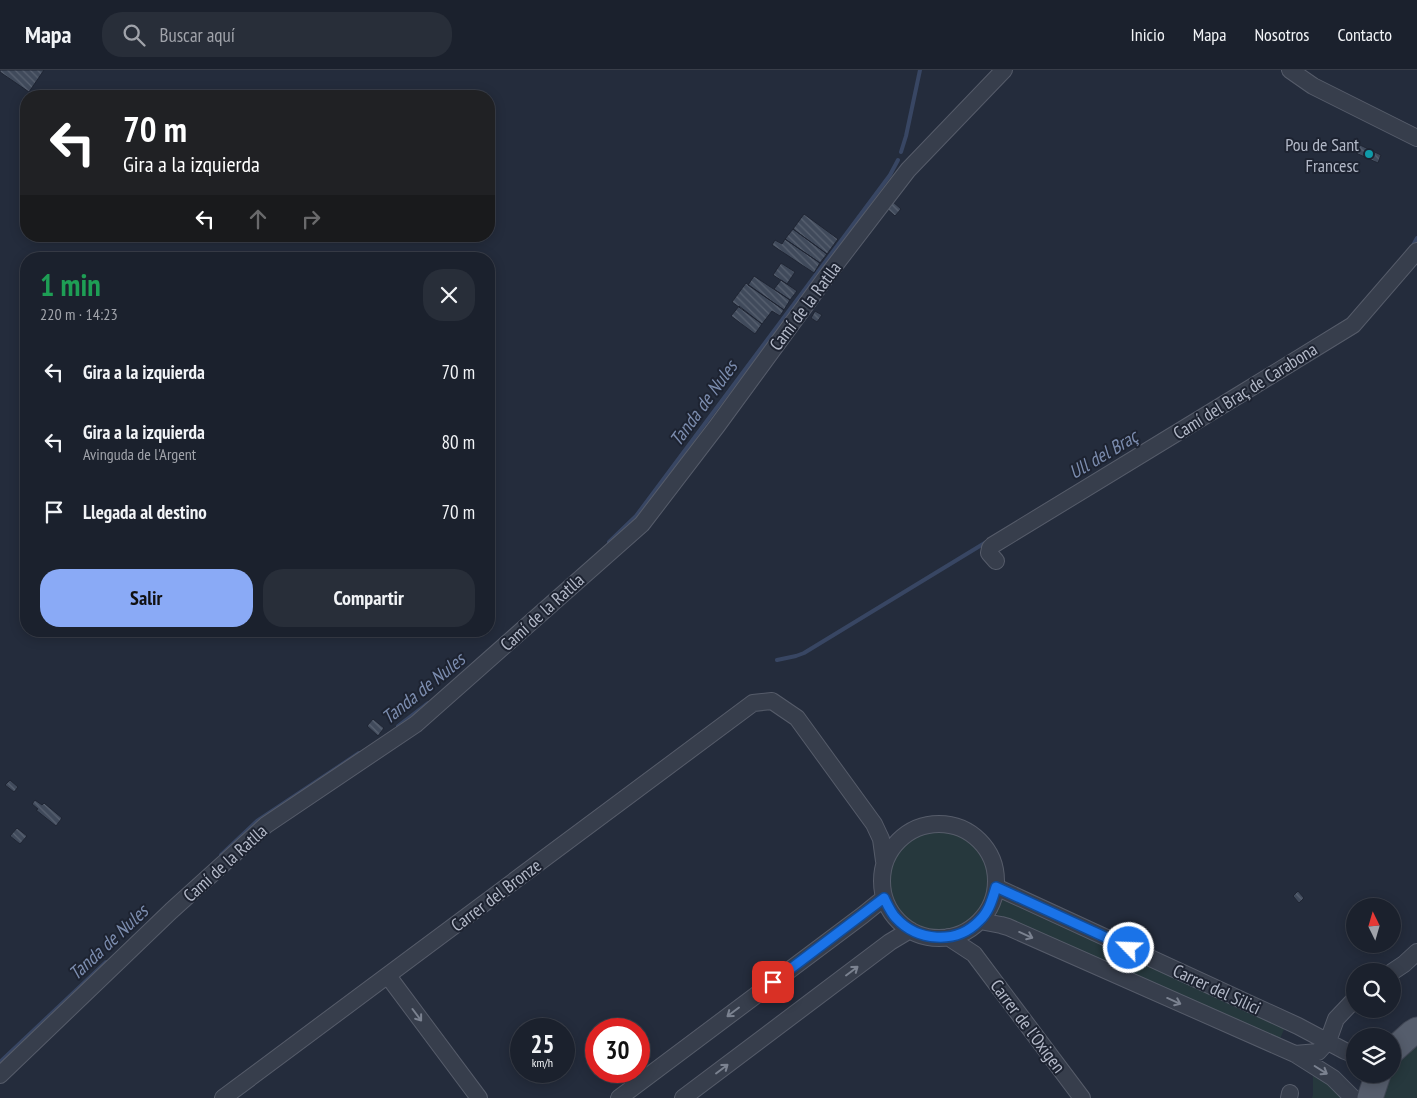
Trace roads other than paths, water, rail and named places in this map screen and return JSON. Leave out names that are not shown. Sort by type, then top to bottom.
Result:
[{"type":"main road","points":[[1401,1043],[1417,1030]]},
{"type":"main road","points":[[1370,1098],[1374,1083]]},
{"type":"street","name":"Camí de la Ratlla","points":[[0,1075],[172,911],[266,825],[416,724],[642,524],[908,170],[1004,70]]},
{"type":"street","points":[[1290,70],[1313,86],[1417,138]]},
{"type":"street","name":"Camí del Braç de Carabona","points":[[996,560],[989,553],[993,544],[1353,325],[1417,251]]},
{"type":"street","name":"Carrer del Bronze","points":[[223,1098],[753,703],[772,701],[797,718],[874,824]]},
{"type":"street","points":[[874,824],[903,836]]},
{"type":"street","points":[[874,824],[880,839],[884,861],[882,885],[884,898],[895,917],[910,930],[935,938],[960,934],[975,924],[990,905],[996,887],[994,868],[987,850],[974,836],[956,827],[937,824],[918,828],[903,836],[884,861]]},
{"type":"street","name":"Carrer del Silici","points":[[996,887],[1298,1026],[1346,1052]]},
{"type":"street","points":[[619,1098],[884,898]]},
{"type":"street","points":[[974,954],[975,924]]},
{"type":"street","name":"Carrer del Silici","points":[[975,924],[1008,927],[1295,1054],[1333,1078],[1353,1098]]},
{"type":"street","points":[[683,1098],[890,942],[910,930]]},
{"type":"street","name":"Carrer de l'Oxigen","points":[[948,937],[974,954],[1080,1097]]},
{"type":"street","points":[[1401,966],[1417,952]]},
{"type":"street","points":[[388,976],[479,1098]]},
{"type":"street","points":[[1295,1054],[1318,1052],[1328,1041],[1336,1019],[1346,1008]]},
{"type":"street","points":[[1298,1026],[1322,1024],[1336,1019]]},
{"type":"waterway","name":"Tanda de Nules","points":[[901,152],[920,70]]},
{"type":"waterway","name":"Tanda de Nules","points":[[609,542],[636,516],[890,175],[898,160]]},
{"type":"waterway","name":"Ull del Braç","points":[[1412,247],[1417,238]]},
{"type":"waterway","name":"Ull del Braç","points":[[777,660],[804,653],[988,541]]},
{"type":"waterway","name":"Tanda de Nules","points":[[398,726],[428,703]]},
{"type":"waterway","name":"Tanda de Nules","points":[[221,855],[257,821],[359,753]]},
{"type":"waterway","name":"Tanda de Nules","points":[[0,1062],[106,962]]},
{"type":"place","name":"Pou de Sant Francesc","points":[[1369,154]]}]
